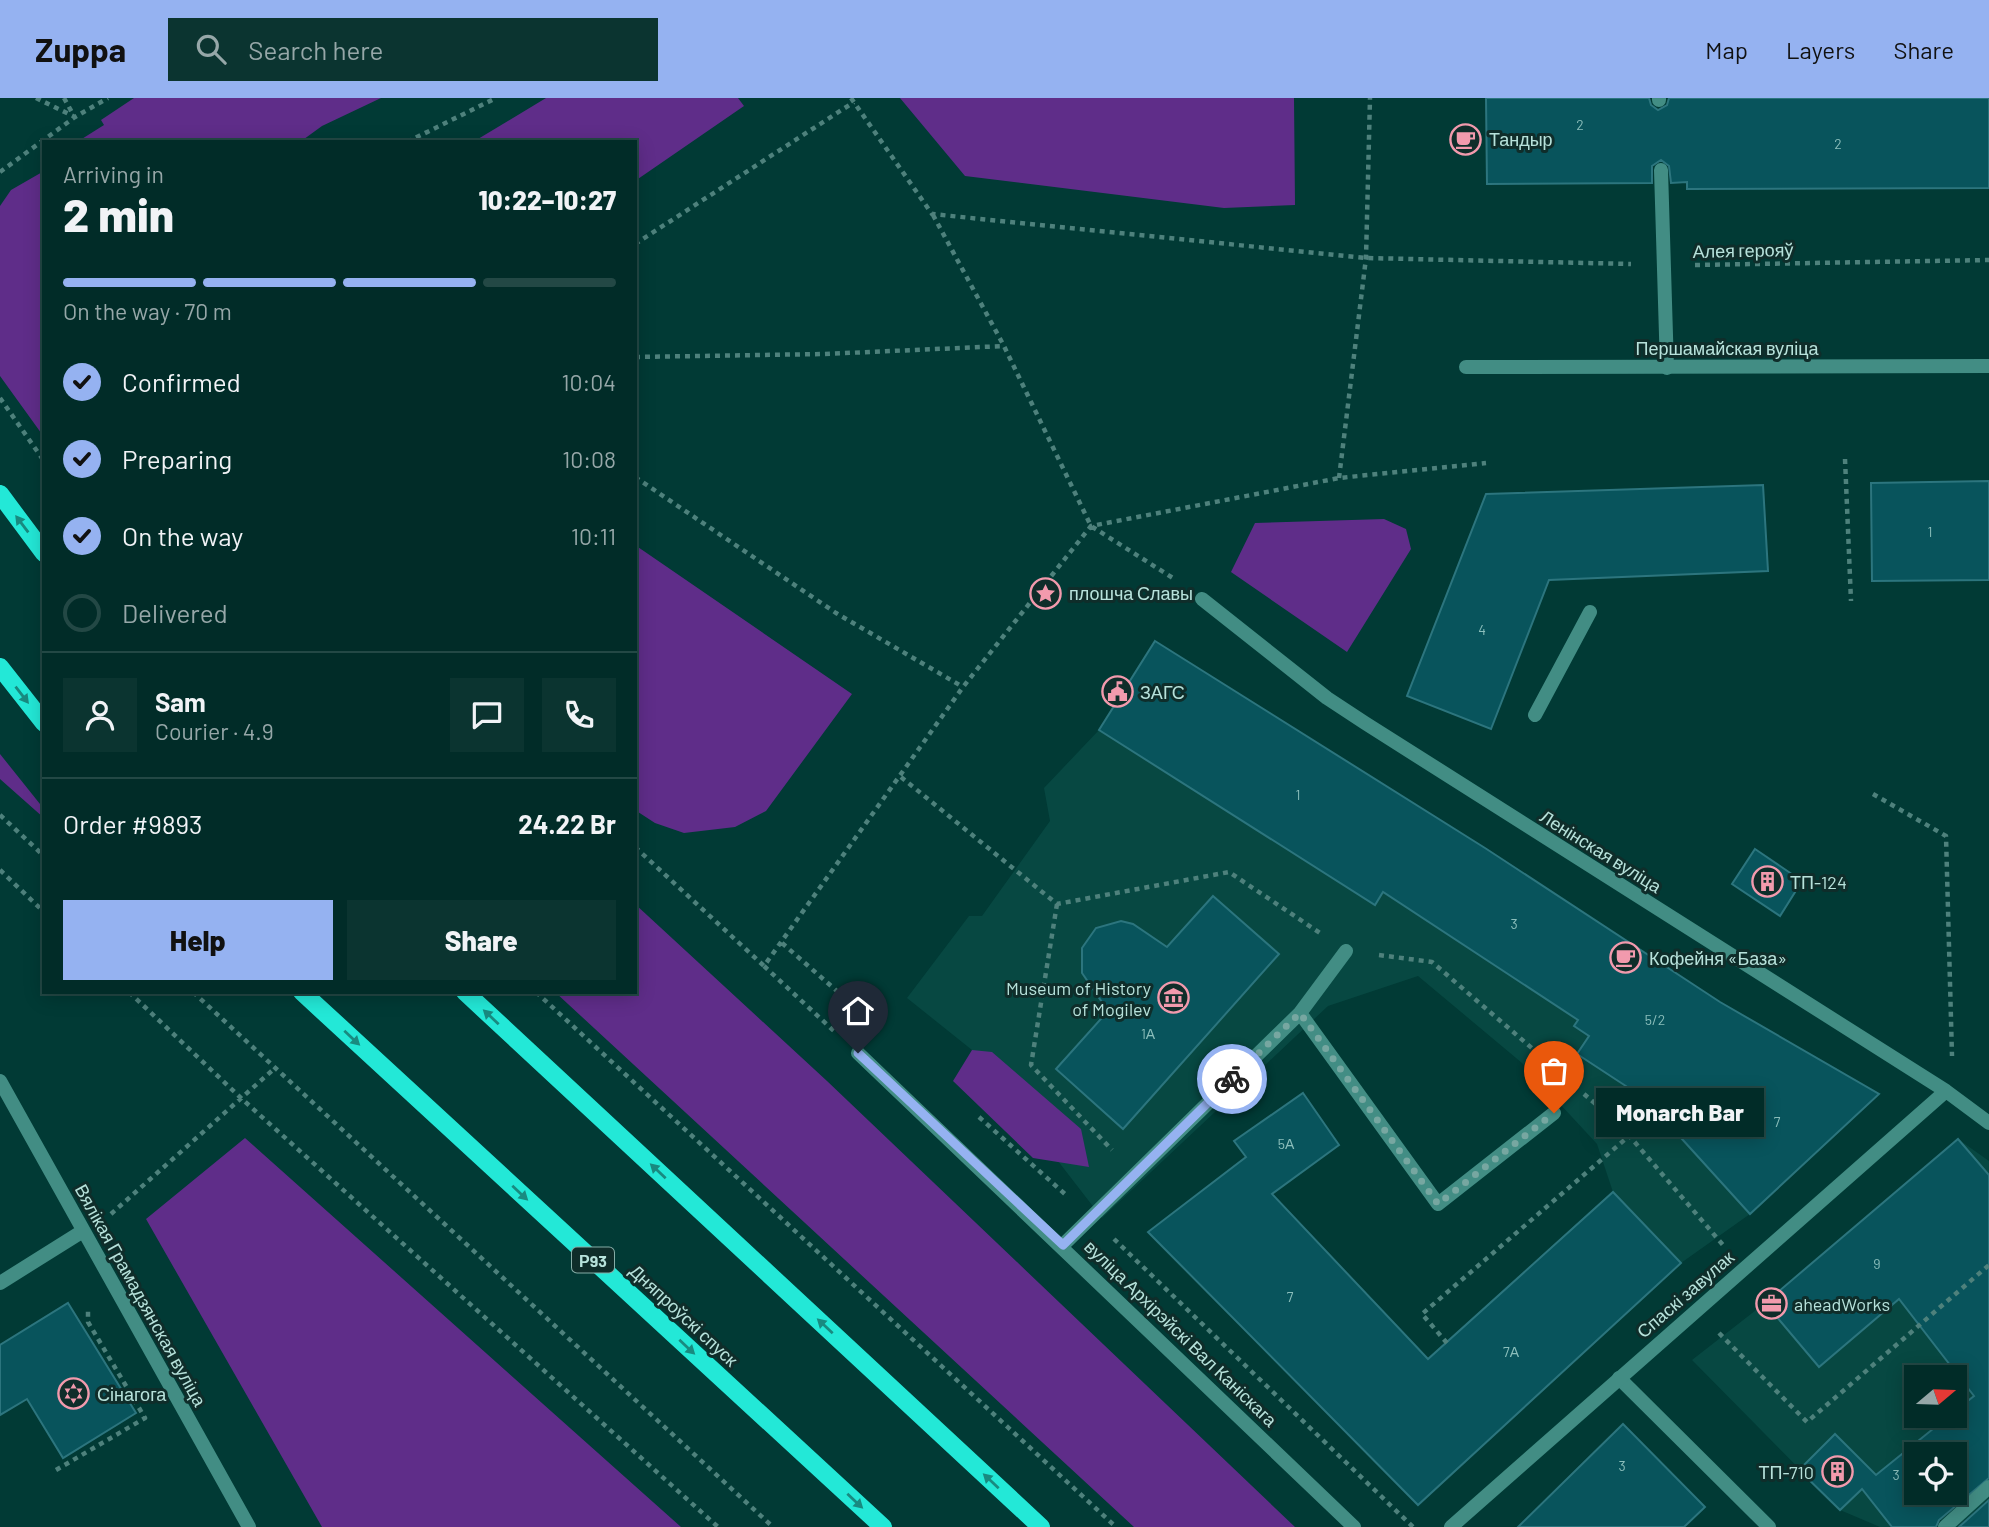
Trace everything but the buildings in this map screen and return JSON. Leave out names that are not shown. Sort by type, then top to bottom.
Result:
[{"type":"main road","points":[[0,494],[42,551]]},
{"type":"main road","points":[[0,667],[42,720]]},
{"type":"main road","name":"Дняпроўскі спуск","points":[[304,994],[883,1527]]},
{"type":"main road","points":[[467,994],[1041,1527]]},
{"type":"street","points":[[1661,170],[1667,368]]},
{"type":"street","name":"Першамайская вуліца","points":[[1466,367],[1989,366]]},
{"type":"street","name":"Ленінская вуліца","points":[[1202,599],[1327,698],[1375,730],[1946,1091],[1989,1123]]},
{"type":"street","points":[[1535,715],[1590,612]]},
{"type":"street","points":[[1063,1245],[1300,1013],[1346,951]]},
{"type":"street","points":[[1300,1013],[1438,1204],[1554,1113]]},
{"type":"street","name":"вуліца Архірэйскі Вал Каніскага","points":[[858,1053],[1063,1245],[1354,1527]]},
{"type":"street","name":"Вялікая Грамадзянская вуліца","points":[[0,1082],[249,1527]]},
{"type":"street","name":"Спаскі завулак","points":[[1451,1527],[1946,1091]]},
{"type":"street","points":[[0,1283],[83,1231]]},
{"type":"street","points":[[1619,1378],[1769,1527]]},
{"type":"street","points":[[1945,1527],[1989,1488]]},
{"type":"path","points":[[36,98],[75,117]]},
{"type":"path","points":[[64,98],[75,117]]},
{"type":"path","points":[[44,140],[75,117],[108,98]]},
{"type":"path","points":[[411,140],[496,98]]},
{"type":"path","points":[[1339,478],[1366,258],[1370,98]]},
{"type":"path","points":[[637,243],[852,100],[932,214],[1004,346],[1091,526],[1169,574]]},
{"type":"path","points":[[0,172],[42,141]]},
{"type":"path","name":"Алея герояў","points":[[932,214],[1366,258],[1664,265],[1989,260]]},
{"type":"path","points":[[637,357],[824,354],[1004,346]]},
{"type":"path","points":[[0,398],[42,458]]},
{"type":"path","points":[[1846,459],[1851,601]]},
{"type":"path","points":[[764,966],[963,687],[1091,526],[1339,478],[1486,463]]},
{"type":"path","points":[[637,478],[836,612],[963,687]]},
{"type":"path","points":[[901,777],[1057,904],[1229,872],[1346,951],[1432,962],[1573,1084]]},
{"type":"path","points":[[1873,794],[1946,836],[1953,1051],[1946,1091]]},
{"type":"path","points":[[0,815],[42,854]]},
{"type":"path","points":[[637,849],[858,1053]]},
{"type":"path","points":[[0,870],[42,910]]},
{"type":"path","points":[[1057,904],[1031,1065],[1134,1173]]},
{"type":"path","points":[[131,994],[242,1099],[718,1527]]},
{"type":"path","points":[[194,994],[774,1527]]},
{"type":"path","points":[[538,994],[1116,1527]]},
{"type":"path","points":[[118,1209],[275,1068]]},
{"type":"path","points":[[1583,1093],[1629,1136],[1743,1268]]},
{"type":"path","points":[[1447,1343],[1422,1314],[1629,1136]]},
{"type":"path","points":[[1697,1310],[1807,1422],[1989,1265]]},
{"type":"path","points":[[56,1470],[145,1418],[88,1322]]},
{"type":"shaded area","points":[[134,98],[381,98],[322,126],[303,140],[80,140],[104,125],[101,120]]},
{"type":"shaded area","points":[[546,98],[738,98],[744,106],[637,180],[637,140],[476,140]]},
{"type":"shaded area","points":[[900,98],[1294,98],[1295,205],[1224,208],[965,176]]},
{"type":"shaded area","points":[[42,172],[42,434],[0,376],[0,206],[11,190]]},
{"type":"shaded area","points":[[1384,519],[1406,529],[1411,549],[1347,652],[1231,572],[1255,523]]},
{"type":"shaded area","points":[[637,546],[852,694],[766,811],[735,827],[684,833],[655,823],[637,811]]},
{"type":"shaded area","points":[[1155,641],[1485,848],[1720,1002],[1867,1087],[1869,1103],[1750,1214],[1681,1263],[1613,1192],[1597,1144],[1522,1063],[1418,976],[1328,1006],[1102,1218],[972,1050],[907,998],[969,916],[982,916],[1050,821],[1044,788],[1099,730]]},
{"type":"shaded area","points":[[0,754],[42,806],[42,816],[0,779]]},
{"type":"shaded area","points":[[637,906],[827,1081],[1295,1527],[1134,1527],[557,994],[637,994]]},
{"type":"shaded area","points":[[972,1050],[992,1052],[1081,1129],[1089,1167],[1033,1158],[953,1081]]},
{"type":"shaded area","points":[[245,1138],[681,1527],[322,1527],[146,1219]]},
{"type":"shaded area","points":[[1958,1139],[1989,1161],[1989,1527],[1953,1527],[1926,1512],[1907,1527],[1880,1527],[1840,1510],[1692,1360],[1765,1303]]},
{"type":"way so far","points":[[1232,1079],[1300,1013],[1438,1204],[1554,1113]]},
{"type":"place","name":"Тандыр","points":[[1466,139]]},
{"type":"place","name":"плошча Славы","points":[[1046,593]]},
{"type":"place","name":"ЗАГС","points":[[1117,692]]},
{"type":"place","name":"ТП-124","points":[[1767,882]]},
{"type":"place","name":"Кофейня «База»","points":[[1626,958]]},
{"type":"place","name":"Museum of History of Mogilev","points":[[1174,998]]},
{"type":"place","name":"Monarch Bar","points":[[1554,1113]]},
{"type":"place","name":"aheadWorks","points":[[1771,1304]]},
{"type":"place","name":"Сінагога","points":[[74,1394]]},
{"type":"place","name":"ТП-710","points":[[1837,1472]]},
{"type":"route","points":[[858,1053],[1063,1245],[1232,1079]]}]
